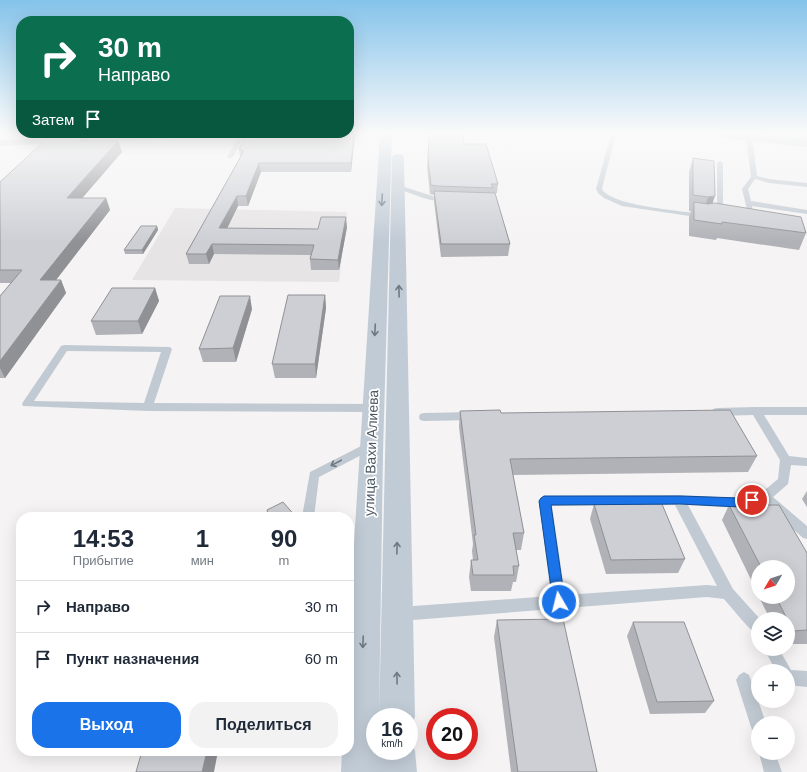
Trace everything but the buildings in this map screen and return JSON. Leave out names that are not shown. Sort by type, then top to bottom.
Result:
[{"type":"main road","name":"улица Вахи Алиева","points":[[360,772],[358,561],[371,445],[384,170]]},
{"type":"main road","name":"улица Вахи Алиева","points":[[397,708],[396,614],[399,309],[398,170]]},
{"type":"main road","points":[[397,760],[398,772]]},
{"type":"lane","points":[[604,170],[599,189],[600,192],[606,197],[622,204],[703,216],[717,214],[720,210],[720,170]]},
{"type":"lane","points":[[753,170],[754,177],[745,189],[751,220],[760,224]]},
{"type":"lane","points":[[754,177],[770,181],[807,185]]},
{"type":"lane","points":[[398,187],[435,199],[457,200]]},
{"type":"lane","points":[[748,203],[807,212]]},
{"type":"lane","points":[[148,407],[167,349],[64,348],[27,404],[148,407],[372,408]]},
{"type":"lane","points":[[559,602],[544,501],[680,500],[740,502],[765,497],[784,481],[786,460],[756,411]]},
{"type":"lane","points":[[708,412],[807,411]]},
{"type":"lane","points":[[424,417],[487,416]]},
{"type":"lane","points":[[309,512],[314,475],[371,445]]},
{"type":"lane","points":[[786,460],[807,462]]},
{"type":"lane","points":[[765,497],[807,534]]},
{"type":"lane","points":[[680,500],[728,593],[751,618]]},
{"type":"lane","points":[[396,614],[707,591],[728,593]]},
{"type":"lane","points":[[795,678],[807,679]]},
{"type":"lane","points":[[744,680],[755,716]]},
{"type":"lane","points":[[769,760],[773,772]]},
{"type":"shaded area","points":[[175,208],[347,212],[339,282],[132,280]]},
{"type":"route","points":[[559,602],[544,501],[680,500],[740,502],[752,500]]}]
